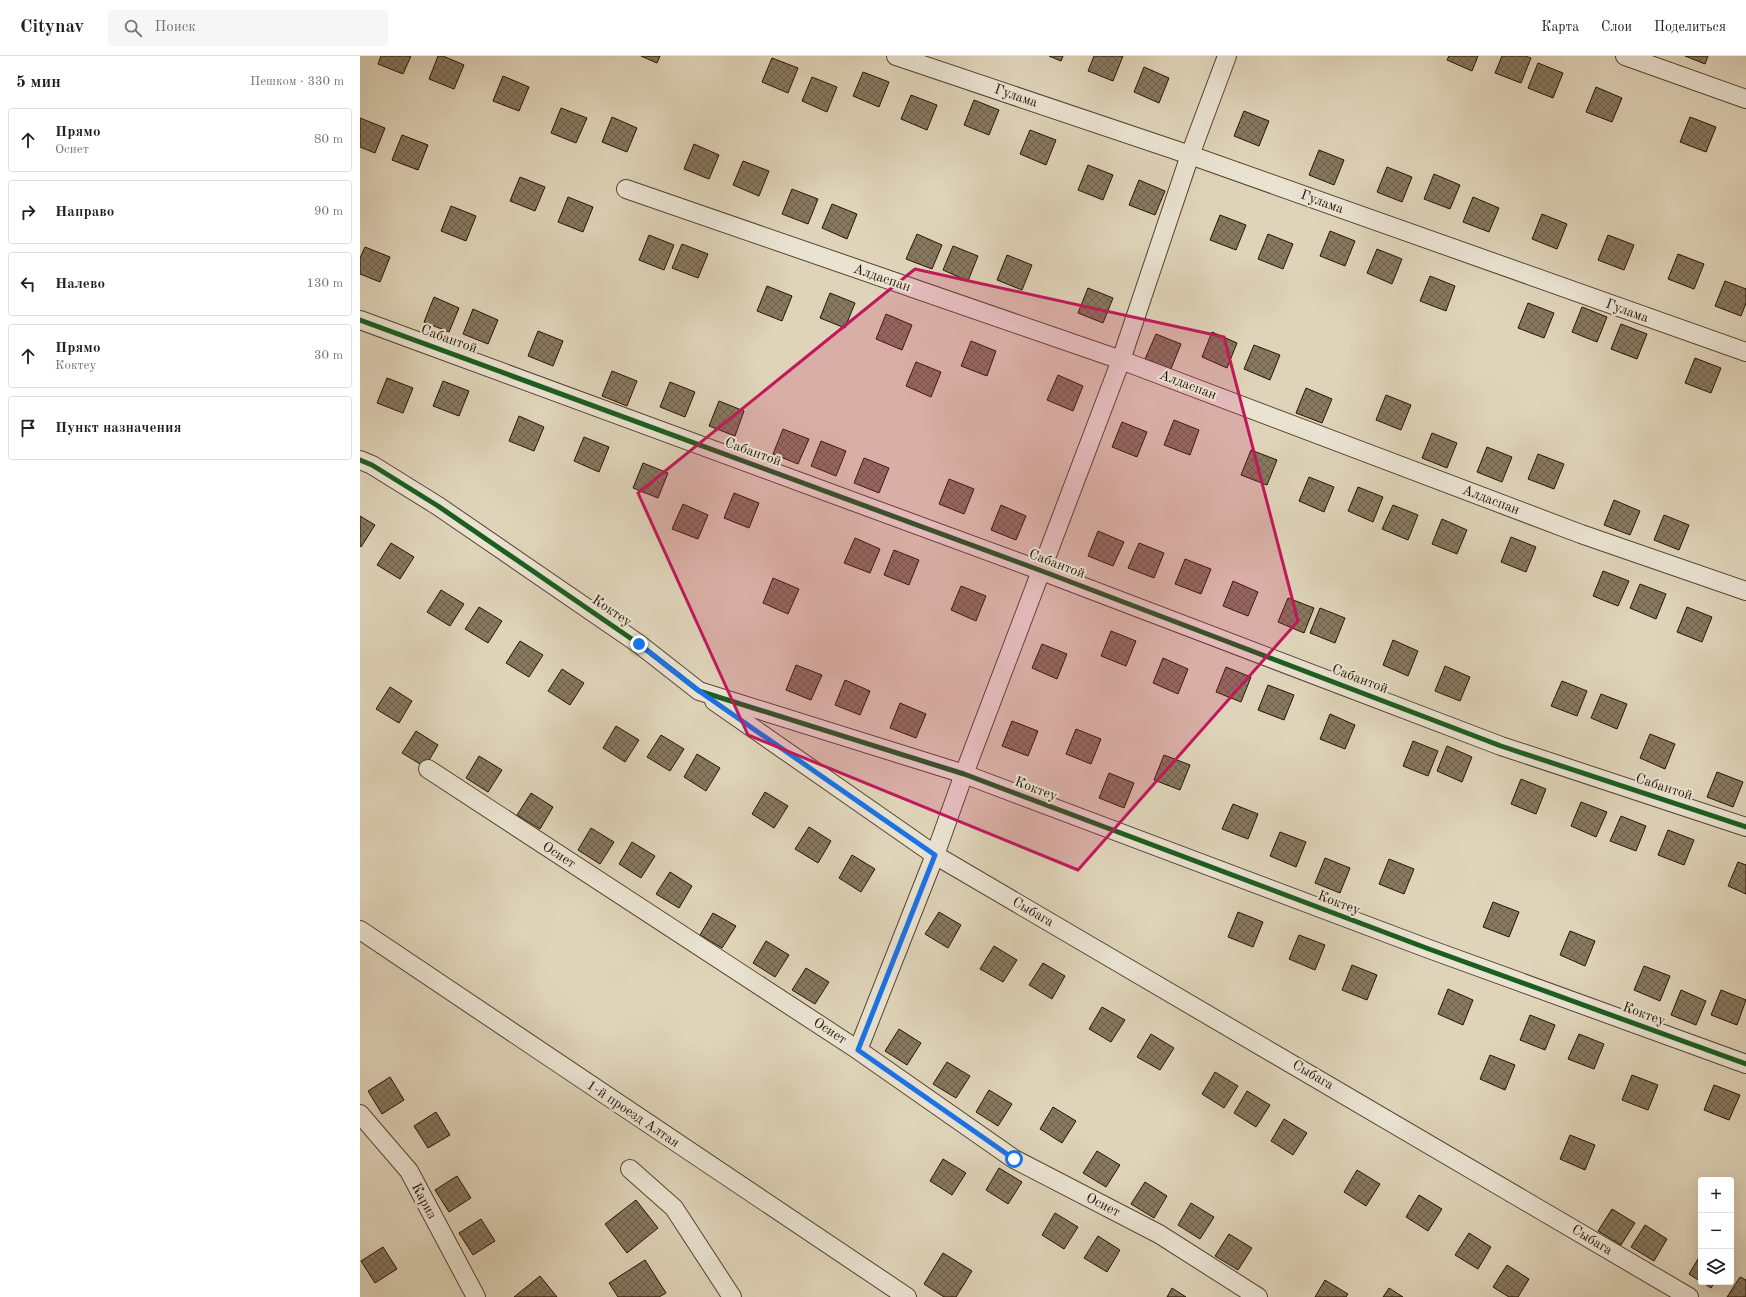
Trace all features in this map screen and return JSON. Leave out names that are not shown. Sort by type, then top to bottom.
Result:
[{"type":"street","name":"Гулама","points":[[896,56],[1190,155],[1746,352]]},
{"type":"street","points":[[858,1050],[935,855],[964,774],[1121,360],[1190,155],[1227,56]]},
{"type":"street","points":[[1625,56],[1746,99]]},
{"type":"street","name":"Алдаспан","points":[[626,189],[1121,360],[1581,534],[1746,591]]},
{"type":"street","name":"Сабантой","points":[[360,320],[1042,571],[1501,746],[1746,827]]},
{"type":"street","name":"Коктеу","points":[[360,460],[372,465],[438,506],[639,644],[699,691],[964,774],[1421,946],[1746,1064]]},
{"type":"street","name":"Сыбага","points":[[699,691],[935,855],[1689,1297]]},
{"type":"street","name":"Осиет","points":[[428,769],[858,1050],[1014,1159],[1158,1234],[1258,1297]]},
{"type":"street","name":"1-й проезд Алтая","points":[[360,930],[907,1297]]},
{"type":"street","name":"Кариз","points":[[360,1114],[409,1171],[476,1297]]},
{"type":"street","points":[[630,1169],[674,1208],[732,1297]]},
{"type":"highlighted area","points":[[915,269],[1224,337],[1298,621],[1078,870],[748,735],[638,493]]},
{"type":"building","points":[[381,56],[411,56],[403,74],[378,64]]},
{"type":"building","points":[[438,56],[443,56],[464,65],[454,89],[429,79]]},
{"type":"building","points":[[641,56],[660,56],[657,63]]},
{"type":"building","points":[[1049,56],[1063,56],[1061,61]]},
{"type":"building","points":[[1094,56],[1123,56],[1113,81],[1088,71]]},
{"type":"building","points":[[1449,56],[1478,56],[1472,71],[1447,60]]},
{"type":"building","points":[[1502,56],[1525,56],[1531,58],[1521,83],[1495,73]]},
{"type":"building","points":[[1685,56],[1708,56],[1705,64]]},
{"type":"building","points":[[772,58],[798,68],[788,93],[762,82]]},
{"type":"building","points":[[1538,63],[1563,73],[1553,98],[1528,88]]},
{"type":"building","points":[[1144,67],[1169,78],[1159,103],[1134,92]]},
{"type":"building","points":[[863,72],[889,82],[879,107],[853,96]]},
{"type":"building","points":[[503,76],[529,87],[519,111],[493,101]]},
{"type":"building","points":[[812,77],[837,87],[827,112],[802,101]]},
{"type":"building","points":[[1596,87],[1622,98],[1612,122],[1586,112]]},
{"type":"building","points":[[911,95],[937,105],[927,130],[901,119]]},
{"type":"building","points":[[974,100],[999,110],[989,135],[964,125]]},
{"type":"building","points":[[561,108],[587,118],[576,143],[551,133]]},
{"type":"building","points":[[1244,111],[1269,121],[1259,146],[1234,136]]},
{"type":"building","points":[[612,117],[637,128],[627,152],[602,142]]},
{"type":"building","points":[[1690,117],[1716,127],[1706,152],[1680,142]]},
{"type":"building","points":[[360,118],[385,128],[375,153],[360,147]]},
{"type":"building","points":[[1030,130],[1056,140],[1046,165],[1020,154]]},
{"type":"building","points":[[402,135],[428,145],[418,170],[392,160]]},
{"type":"building","points":[[694,144],[719,155],[709,179],[684,169]]},
{"type":"building","points":[[1319,150],[1344,160],[1334,185],[1309,175]]},
{"type":"building","points":[[743,161],[769,171],[759,196],[733,185]]},
{"type":"building","points":[[1088,165],[1113,175],[1103,200],[1078,190]]},
{"type":"building","points":[[1387,167],[1412,177],[1402,202],[1377,192]]},
{"type":"building","points":[[1434,174],[1460,185],[1450,209],[1424,199]]},
{"type":"building","points":[[520,177],[545,187],[535,211],[510,201]]},
{"type":"building","points":[[1139,180],[1165,191],[1155,215],[1129,205]]},
{"type":"building","points":[[792,189],[818,199],[808,224],[782,214]]},
{"type":"building","points":[[568,197],[593,207],[583,232],[558,222]]},
{"type":"building","points":[[1473,197],[1499,208],[1489,232],[1463,222]]},
{"type":"building","points":[[832,204],[857,214],[847,239],[822,228]]},
{"type":"building","points":[[451,206],[476,216],[466,241],[441,231]]},
{"type":"building","points":[[1542,214],[1567,224],[1557,249],[1532,239]]},
{"type":"building","points":[[1220,215],[1246,225],[1236,250],[1210,240]]},
{"type":"building","points":[[1330,231],[1355,241],[1345,266],[1320,256]]},
{"type":"building","points":[[917,234],[942,245],[932,269],[906,259]]},
{"type":"building","points":[[1268,234],[1293,244],[1283,269],[1258,259]]},
{"type":"building","points":[[649,235],[674,245],[664,270],[639,260]]},
{"type":"building","points":[[1608,235],[1634,245],[1624,270],[1598,260]]},
{"type":"building","points":[[682,244],[708,254],[698,278],[672,268]]},
{"type":"building","points":[[953,246],[978,256],[968,281],[943,270]]},
{"type":"building","points":[[365,247],[390,257],[380,282],[360,274],[360,258]]},
{"type":"building","points":[[1377,249],[1402,259],[1392,284],[1367,273]]},
{"type":"building","points":[[1678,254],[1704,264],[1694,289],[1668,279]]},
{"type":"building","points":[[1007,255],[1032,265],[1022,290],[997,280]]},
{"type":"building","points":[[1430,276],[1455,286],[1446,311],[1420,301]]},
{"type":"building","points":[[1725,281],[1746,289],[1746,303],[1741,316],[1715,306]]},
{"type":"building","points":[[767,286],[792,296],[782,321],[757,311]]},
{"type":"building","points":[[1088,288],[1113,298],[1103,323],[1078,313]]},
{"type":"building","points":[[830,293],[855,303],[845,328],[820,318]]},
{"type":"building","points":[[434,297],[459,308],[449,332],[424,322]]},
{"type":"building","points":[[1528,303],[1554,313],[1544,338],[1518,328]]},
{"type":"building","points":[[1582,307],[1607,317],[1597,342],[1572,332]]},
{"type":"building","points":[[473,309],[498,320],[488,344],[463,334]]},
{"type":"building","points":[[886,314],[912,325],[902,350],[876,339]]},
{"type":"building","points":[[1621,324],[1647,334],[1637,359],[1611,349]]},
{"type":"building","points":[[538,331],[563,341],[553,366],[528,356]]},
{"type":"building","points":[[1212,332],[1237,343],[1227,368],[1202,357]]},
{"type":"building","points":[[1156,334],[1181,344],[1171,369],[1145,359]]},
{"type":"building","points":[[971,341],[996,351],[987,376],[961,366]]},
{"type":"building","points":[[1254,345],[1280,355],[1270,380],[1244,369]]},
{"type":"building","points":[[1695,358],[1721,368],[1711,393],[1685,383]]},
{"type":"building","points":[[916,362],[941,372],[931,397],[906,386]]},
{"type":"building","points":[[612,371],[637,381],[627,406],[602,396]]},
{"type":"building","points":[[1058,375],[1083,386],[1073,411],[1047,400]]},
{"type":"building","points":[[387,378],[413,388],[403,413],[377,403]]},
{"type":"building","points":[[443,381],[469,391],[459,416],[433,406]]},
{"type":"building","points":[[670,382],[695,392],[685,417],[660,407]]},
{"type":"building","points":[[1306,388],[1332,399],[1322,423],[1296,413]]},
{"type":"building","points":[[1386,395],[1411,405],[1401,430],[1376,420]]},
{"type":"building","points":[[719,401],[744,411],[735,436],[709,426]]},
{"type":"building","points":[[519,416],[544,427],[534,451],[509,441]]},
{"type":"building","points":[[1174,420],[1199,430],[1190,455],[1164,445]]},
{"type":"building","points":[[1122,422],[1147,432],[1137,457],[1112,447]]},
{"type":"building","points":[[783,429],[809,439],[798,464],[773,454]]},
{"type":"building","points":[[1432,433],[1457,443],[1447,468],[1422,458]]},
{"type":"building","points":[[584,437],[609,447],[599,472],[574,461]]},
{"type":"building","points":[[821,441],[846,451],[836,476],[811,466]]},
{"type":"building","points":[[1487,447],[1512,457],[1502,482],[1477,472]]},
{"type":"building","points":[[1251,450],[1277,460],[1267,485],[1241,475]]},
{"type":"building","points":[[1538,454],[1564,464],[1554,489],[1528,479]]},
{"type":"building","points":[[864,458],[889,468],[879,493],[854,483]]},
{"type":"building","points":[[643,463],[668,473],[658,498],[633,488]]},
{"type":"building","points":[[1309,477],[1334,487],[1324,512],[1299,501]]},
{"type":"building","points":[[949,479],[974,489],[964,514],[939,504]]},
{"type":"building","points":[[1358,487],[1383,497],[1373,522],[1348,511]]},
{"type":"building","points":[[734,493],[759,503],[749,528],[724,518]]},
{"type":"building","points":[[1614,500],[1640,511],[1630,535],[1604,525]]},
{"type":"building","points":[[683,504],[708,515],[698,539],[672,529]]},
{"type":"building","points":[[1001,505],[1026,516],[1016,540],[991,530]]},
{"type":"building","points":[[1393,505],[1418,515],[1408,540],[1382,529]]},
{"type":"building","points":[[1664,515],[1689,525],[1679,550],[1654,540]]},
{"type":"building","points":[[360,516],[375,525],[361,547],[360,546]]},
{"type":"building","points":[[1442,519],[1467,530],[1457,554],[1432,544]]},
{"type":"building","points":[[1098,531],[1124,542],[1113,566],[1088,556]]},
{"type":"building","points":[[1511,537],[1536,547],[1526,572],[1501,562]]},
{"type":"building","points":[[855,538],[880,549],[870,573],[844,563]]},
{"type":"building","points":[[391,543],[414,557],[400,579],[377,565]]},
{"type":"building","points":[[1139,543],[1164,553],[1154,578],[1128,568]]},
{"type":"building","points":[[894,550],[919,560],[909,585],[884,575]]},
{"type":"building","points":[[1185,559],[1211,569],[1201,594],[1175,584]]},
{"type":"building","points":[[1603,571],[1629,581],[1618,606],[1593,596]]},
{"type":"building","points":[[773,578],[799,589],[788,614],[763,603]]},
{"type":"building","points":[[1233,581],[1258,592],[1248,616],[1223,606]]},
{"type":"building","points":[[1640,584],[1666,594],[1656,619],[1630,608]]},
{"type":"building","points":[[961,586],[986,596],[976,621],[951,610]]},
{"type":"building","points":[[441,590],[464,604],[450,626],[427,612]]},
{"type":"building","points":[[1288,598],[1314,608],[1304,633],[1278,622]]},
{"type":"building","points":[[479,607],[502,621],[488,643],[465,629]]},
{"type":"building","points":[[1687,607],[1712,617],[1702,642],[1677,632]]},
{"type":"building","points":[[1320,608],[1345,618],[1335,643],[1310,633]]},
{"type":"building","points":[[1111,631],[1136,641],[1126,666],[1101,656]]},
{"type":"building","points":[[1393,640],[1418,651],[1408,676],[1383,665]]},
{"type":"building","points":[[520,641],[543,655],[529,677],[506,663]]},
{"type":"building","points":[[1042,644],[1067,654],[1057,679],[1032,668]]},
{"type":"building","points":[[1163,658],[1188,669],[1178,694],[1153,683]]},
{"type":"building","points":[[796,665],[822,675],[811,700],[786,690]]},
{"type":"building","points":[[1445,666],[1470,677],[1460,701],[1435,691]]},
{"type":"building","points":[[1226,667],[1251,677],[1241,702],[1216,692]]},
{"type":"building","points":[[562,669],[584,683],[570,705],[548,691]]},
{"type":"building","points":[[845,680],[870,691],[860,715],[835,705]]},
{"type":"building","points":[[1562,681],[1587,691],[1577,716],[1551,706]]},
{"type":"building","points":[[1268,685],[1294,695],[1284,720],[1258,710]]},
{"type":"building","points":[[390,687],[412,701],[399,723],[376,709]]},
{"type":"building","points":[[1601,694],[1627,704],[1617,729],[1591,718]]},
{"type":"building","points":[[900,703],[926,714],[916,738],[890,728]]},
{"type":"building","points":[[1330,714],[1355,725],[1345,749],[1320,739]]},
{"type":"building","points":[[1012,721],[1038,731],[1028,756],[1002,746]]},
{"type":"building","points":[[616,726],[639,740],[625,762],[603,748]]},
{"type":"building","points":[[1076,729],[1101,739],[1091,764],[1066,754]]},
{"type":"building","points":[[416,731],[438,745],[425,767],[402,753]]},
{"type":"building","points":[[1650,734],[1675,744],[1665,769],[1640,758]]},
{"type":"building","points":[[661,735],[684,749],[670,771],[647,757]]},
{"type":"building","points":[[1413,741],[1438,751],[1428,776],[1403,766]]},
{"type":"building","points":[[1447,746],[1472,757],[1462,782],[1437,771]]},
{"type":"building","points":[[697,754],[720,768],[706,791],[684,777]]},
{"type":"building","points":[[1164,755],[1190,765],[1180,790],[1154,780]]},
{"type":"building","points":[[479,756],[502,770],[488,792],[466,778]]},
{"type":"building","points":[[1717,772],[1743,782],[1733,807],[1707,797]]},
{"type":"building","points":[[1109,773],[1134,783],[1124,808],[1099,798]]},
{"type":"building","points":[[1521,779],[1546,789],[1536,814],[1511,804]]},
{"type":"building","points":[[765,792],[788,806],[774,828],[752,814]]},
{"type":"building","points":[[531,793],[553,807],[540,829],[517,815]]},
{"type":"building","points":[[1581,802],[1607,812],[1596,837],[1571,826]]},
{"type":"building","points":[[1233,804],[1258,814],[1248,839],[1222,829]]},
{"type":"building","points":[[1621,816],[1646,826],[1636,851],[1610,841]]},
{"type":"building","points":[[809,827],[831,841],[818,863],[795,849]]},
{"type":"building","points":[[591,828],[614,842],[600,864],[578,850]]},
{"type":"building","points":[[1668,830],[1694,840],[1684,865],[1658,855]]},
{"type":"building","points":[[1280,832],[1306,842],[1296,867],[1270,856]]},
{"type":"building","points":[[632,842],[655,856],[641,878],[619,864]]},
{"type":"building","points":[[852,855],[875,869],[861,892],[839,878]]},
{"type":"building","points":[[1325,858],[1350,868],[1340,893],[1315,883]]},
{"type":"building","points":[[1389,859],[1414,869],[1404,894],[1379,884]]},
{"type":"building","points":[[1738,862],[1746,865],[1746,894],[1728,886]]},
{"type":"building","points":[[670,872],[692,886],[679,908],[656,894]]},
{"type":"building","points":[[1493,902],[1519,912],[1509,937],[1483,927]]},
{"type":"building","points":[[939,912],[961,925],[948,948],[925,934]]},
{"type":"building","points":[[1238,912],[1263,922],[1253,947],[1228,937]]},
{"type":"building","points":[[713,913],[736,926],[722,948],[700,935]]},
{"type":"building","points":[[1570,931],[1595,941],[1585,966],[1560,955]]},
{"type":"building","points":[[1299,935],[1325,945],[1315,970],[1289,959]]},
{"type":"building","points":[[766,941],[789,955],[775,977],[753,963]]},
{"type":"building","points":[[994,946],[1017,960],[1003,982],[980,969]]},
{"type":"building","points":[[1043,963],[1065,976],[1052,999],[1029,985]]},
{"type":"building","points":[[1352,965],[1377,975],[1367,1000],[1342,990]]},
{"type":"building","points":[[1644,966],[1670,976],[1660,1001],[1634,990]]},
{"type":"building","points":[[806,968],[829,982],[815,1004],[792,990]]},
{"type":"building","points":[[1448,989],[1473,1000],[1463,1025],[1438,1014]]},
{"type":"building","points":[[1681,990],[1706,1001],[1696,1025],[1671,1015]]},
{"type":"building","points":[[1721,990],[1746,1000],[1737,1025],[1711,1015]]},
{"type":"building","points":[[1102,1007],[1125,1020],[1111,1042],[1089,1029]]},
{"type":"building","points":[[1530,1015],[1555,1025],[1545,1050],[1520,1040]]},
{"type":"building","points":[[899,1029],[921,1043],[907,1065],[885,1051]]},
{"type":"building","points":[[1151,1034],[1174,1048],[1160,1070],[1137,1057]]},
{"type":"building","points":[[1579,1034],[1604,1044],[1594,1069],[1568,1059]]},
{"type":"building","points":[[1490,1055],[1515,1065],[1505,1090],[1480,1079]]},
{"type":"building","points":[[947,1062],[970,1076],[956,1098],[933,1084]]},
{"type":"building","points":[[1215,1072],[1238,1086],[1224,1108],[1202,1094]]},
{"type":"building","points":[[1632,1075],[1658,1085],[1648,1110],[1622,1100]]},
{"type":"building","points":[[390,1077],[404,1100],[382,1114],[368,1091]]},
{"type":"building","points":[[1714,1085],[1740,1095],[1729,1120],[1704,1110]]},
{"type":"building","points":[[989,1090],[1012,1104],[998,1126],[976,1112]]},
{"type":"building","points":[[1247,1091],[1270,1105],[1256,1127],[1234,1113]]},
{"type":"building","points":[[1053,1107],[1076,1121],[1062,1143],[1040,1129]]},
{"type":"building","points":[[436,1112],[450,1135],[428,1148],[414,1126]]},
{"type":"building","points":[[1284,1119],[1307,1133],[1293,1155],[1271,1141]]},
{"type":"building","points":[[1570,1135],[1595,1145],[1585,1170],[1560,1159]]},
{"type":"building","points":[[1097,1151],[1120,1165],[1106,1187],[1083,1173]]},
{"type":"building","points":[[943,1159],[966,1173],[952,1195],[930,1181]]},
{"type":"building","points":[[999,1168],[1022,1182],[1008,1204],[986,1190]]},
{"type":"building","points":[[1357,1170],[1380,1184],[1366,1206],[1344,1192]]},
{"type":"building","points":[[457,1176],[471,1198],[449,1212],[435,1190]]},
{"type":"building","points":[[1145,1182],[1167,1196],[1154,1218],[1131,1204]]},
{"type":"building","points":[[1419,1195],[1442,1209],[1428,1231],[1406,1217]]},
{"type":"building","points":[[636,1200],[658,1228],[627,1253],[605,1224]]},
{"type":"building","points":[[1191,1203],[1214,1217],[1200,1239],[1178,1225]]},
{"type":"building","points":[[1612,1209],[1635,1223],[1621,1245],[1598,1231]]},
{"type":"building","points":[[1055,1213],[1078,1227],[1064,1249],[1042,1235]]},
{"type":"building","points":[[481,1219],[495,1241],[473,1255],[459,1233]]},
{"type":"building","points":[[1645,1225],[1667,1239],[1654,1261],[1631,1247]]},
{"type":"building","points":[[1469,1233],[1491,1247],[1478,1269],[1455,1255]]},
{"type":"building","points":[[1229,1234],[1252,1248],[1238,1270],[1215,1256]]},
{"type":"building","points":[[1098,1236],[1120,1250],[1107,1272],[1084,1258]]},
{"type":"building","points":[[383,1247],[397,1269],[375,1283],[361,1261]]},
{"type":"building","points":[[943,1253],[972,1271],[956,1297],[944,1297],[924,1284]]},
{"type":"building","points":[[1698,1259],[1698,1280],[1689,1274]]},
{"type":"building","points":[[645,1260],[666,1293],[659,1297],[618,1297],[609,1283]]},
{"type":"building","points":[[1507,1265],[1529,1279],[1518,1297],[1509,1297],[1493,1287]]},
{"type":"building","points":[[540,1276],[557,1297],[514,1297]]},
{"type":"building","points":[[1740,1277],[1746,1280],[1746,1297],[1727,1297]]},
{"type":"building","points":[[1325,1280],[1348,1294],[1346,1297],[1315,1297]]},
{"type":"building","points":[[1172,1288],[1186,1297],[1167,1297]]},
{"type":"building","points":[[1389,1288],[1403,1297],[1383,1297]]},
{"type":"cycle path","points":[[360,320],[1042,571],[1501,746],[1746,827]]},
{"type":"cycle path","points":[[360,460],[372,465],[438,506],[639,644],[699,691],[964,774],[1429,949],[1746,1064]]},
{"type":"route","points":[[639,644],[699,691],[935,855],[858,1050],[1014,1159]]}]
